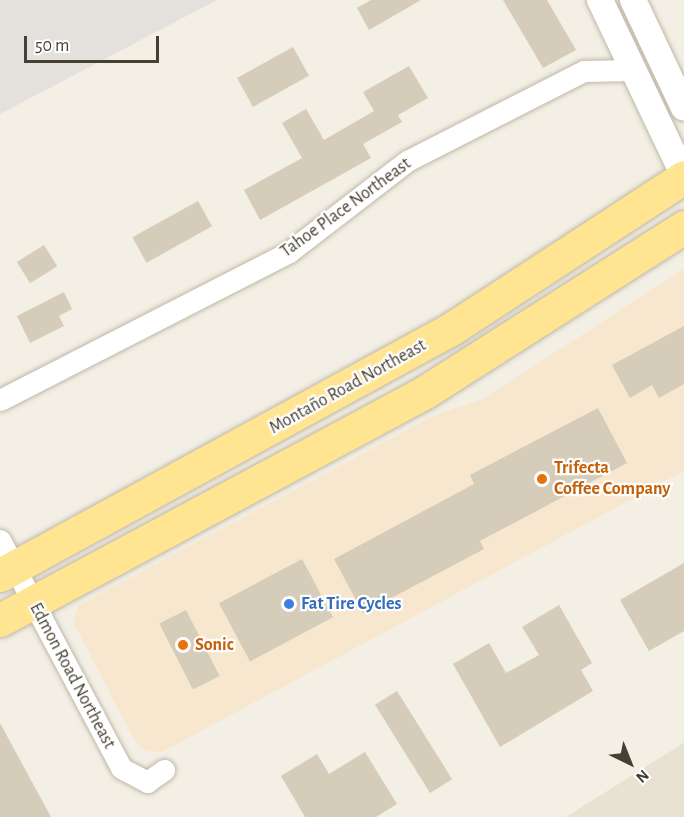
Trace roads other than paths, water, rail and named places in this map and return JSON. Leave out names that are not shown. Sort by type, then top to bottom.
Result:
[{"type":"main road","name":"Montaño Road Northeast","points":[[5,561],[451,329],[684,176]]},
{"type":"main road","points":[[0,620],[425,392],[684,226]]},
{"type":"street","points":[[600,0],[684,176]]},
{"type":"street","points":[[633,0],[684,108]]},
{"type":"street","name":"Tahoe Place Northeast","points":[[0,400],[289,252],[407,162],[584,71],[634,70]]},
{"type":"street","name":"Edmon Road Northeast","points":[[5,561],[33,603],[122,768],[147,782],[164,770]]},
{"type":"place","name":"Trifecta Coffee Company","points":[[542,479]]},
{"type":"place","name":"Fat Tire Cycles","points":[[289,604]]},
{"type":"place","name":"Sonic","points":[[183,645]]}]
